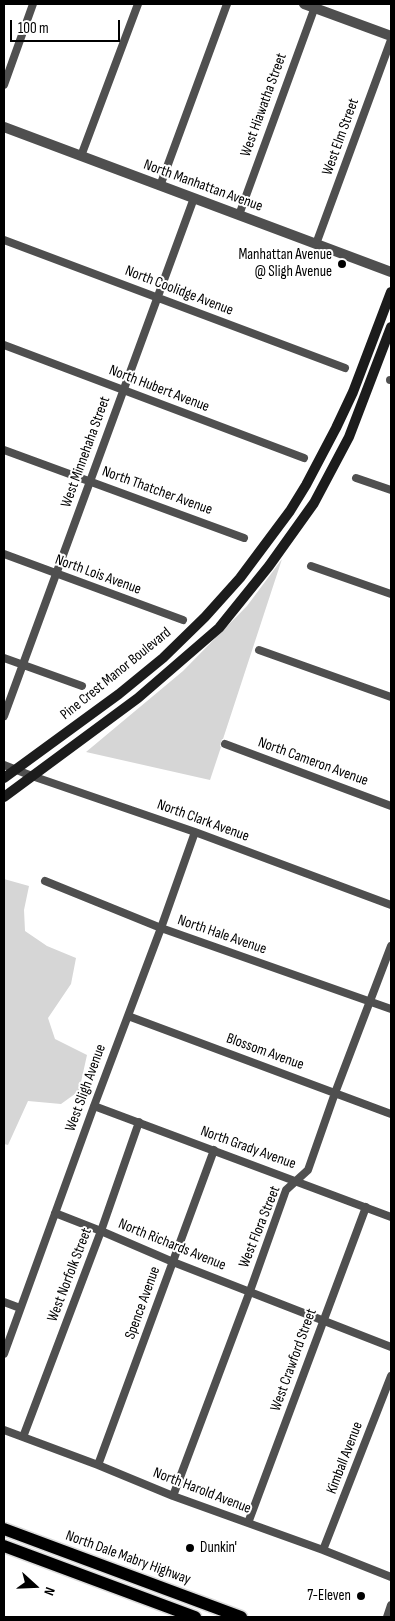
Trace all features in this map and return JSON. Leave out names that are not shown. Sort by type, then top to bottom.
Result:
[{"type":"main road","name":"Pine Crest Manor Boulevard","points":[[4,778],[119,694],[163,658],[205,617],[240,578],[290,511],[306,485],[353,392],[391,292]]},
{"type":"main road","name":"Pine Crest Manor Boulevard","points":[[4,797],[138,698],[219,628],[269,566],[314,503],[349,437],[391,327]]},
{"type":"main road","name":"North Dale Mabry Highway","points":[[4,1530],[241,1617]]},
{"type":"main road","points":[[4,1537],[40,1550],[69,1554]]},
{"type":"main road","points":[[4,1546],[195,1617]]},
{"type":"main road","points":[[52,1564],[72,1563],[171,1600],[192,1599]]},
{"type":"street","points":[[4,85],[33,4]]},
{"type":"street","points":[[81,156],[138,4]]},
{"type":"street","points":[[160,186],[227,4]]},
{"type":"street","points":[[312,5],[391,36]]},
{"type":"street","name":"West Hiawatha Street","points":[[239,215],[312,5]]},
{"type":"street","name":"West Elm Street","points":[[316,244],[391,40]]},
{"type":"street","name":"North Manhattan Avenue","points":[[4,127],[391,272]]},
{"type":"street","name":"West Minnehaha Street","points":[[4,716],[194,198]]},
{"type":"street","name":"North Coolidge Avenue","points":[[4,240],[345,368]]},
{"type":"street","name":"North Hubert Avenue","points":[[4,345],[304,458]]},
{"type":"street","name":"North Thatcher Avenue","points":[[4,450],[244,538]]},
{"type":"street","points":[[356,478],[391,490]]},
{"type":"street","name":"North Lois Avenue","points":[[4,554],[183,620]]},
{"type":"street","points":[[311,566],[391,594]]},
{"type":"street","points":[[259,650],[391,696]]},
{"type":"street","points":[[4,658],[82,686]]},
{"type":"street","name":"North Cameron Avenue","points":[[225,744],[391,806]]},
{"type":"street","name":"North Clark Avenue","points":[[4,765],[195,832],[391,905]]},
{"type":"street","name":"West Sligh Avenue","points":[[4,1354],[195,832]]},
{"type":"street","name":"North Hale Avenue","points":[[45,881],[161,928],[391,1009]]},
{"type":"street","name":"West Flora Street","points":[[173,1496],[286,1190],[308,1170],[391,946]]},
{"type":"street","name":"Blossom Avenue","points":[[128,1016],[391,1114]]},
{"type":"street","name":"North Grady Avenue","points":[[94,1106],[391,1217]]},
{"type":"street","name":"West Norfolk Street","points":[[23,1437],[101,1230],[139,1122]]},
{"type":"street","name":"Spence Avenue","points":[[98,1465],[214,1150]]},
{"type":"street","name":"West Crawford Street","points":[[248,1524],[366,1207]]},
{"type":"street","name":"North Richards Avenue","points":[[55,1213],[101,1230],[173,1262],[391,1346]]},
{"type":"street","points":[[4,1302],[20,1308]]},
{"type":"street","name":"Kimball Avenue","points":[[324,1550],[391,1376]]},
{"type":"street","name":"North Harold Avenue","points":[[4,1430],[98,1465],[173,1496],[324,1550],[391,1577]]},
{"type":"street","points":[[387,1617],[391,1605]]},
{"type":"shaded area","points":[[282,559],[210,780],[86,752],[183,671],[247,606]]},
{"type":"shaded area","points":[[4,879],[29,886],[24,910],[25,931],[47,946],[76,958],[71,984],[48,1018],[55,1039],[87,1055],[79,1091],[61,1104],[28,1101],[8,1145],[4,1144]]},
{"type":"place","name":"Manhattan Avenue @ Sligh Avenue","points":[[342,264]]},
{"type":"place","name":"Dunkin'","points":[[190,1548]]},
{"type":"place","name":"7-Eleven","points":[[361,1596]]}]
